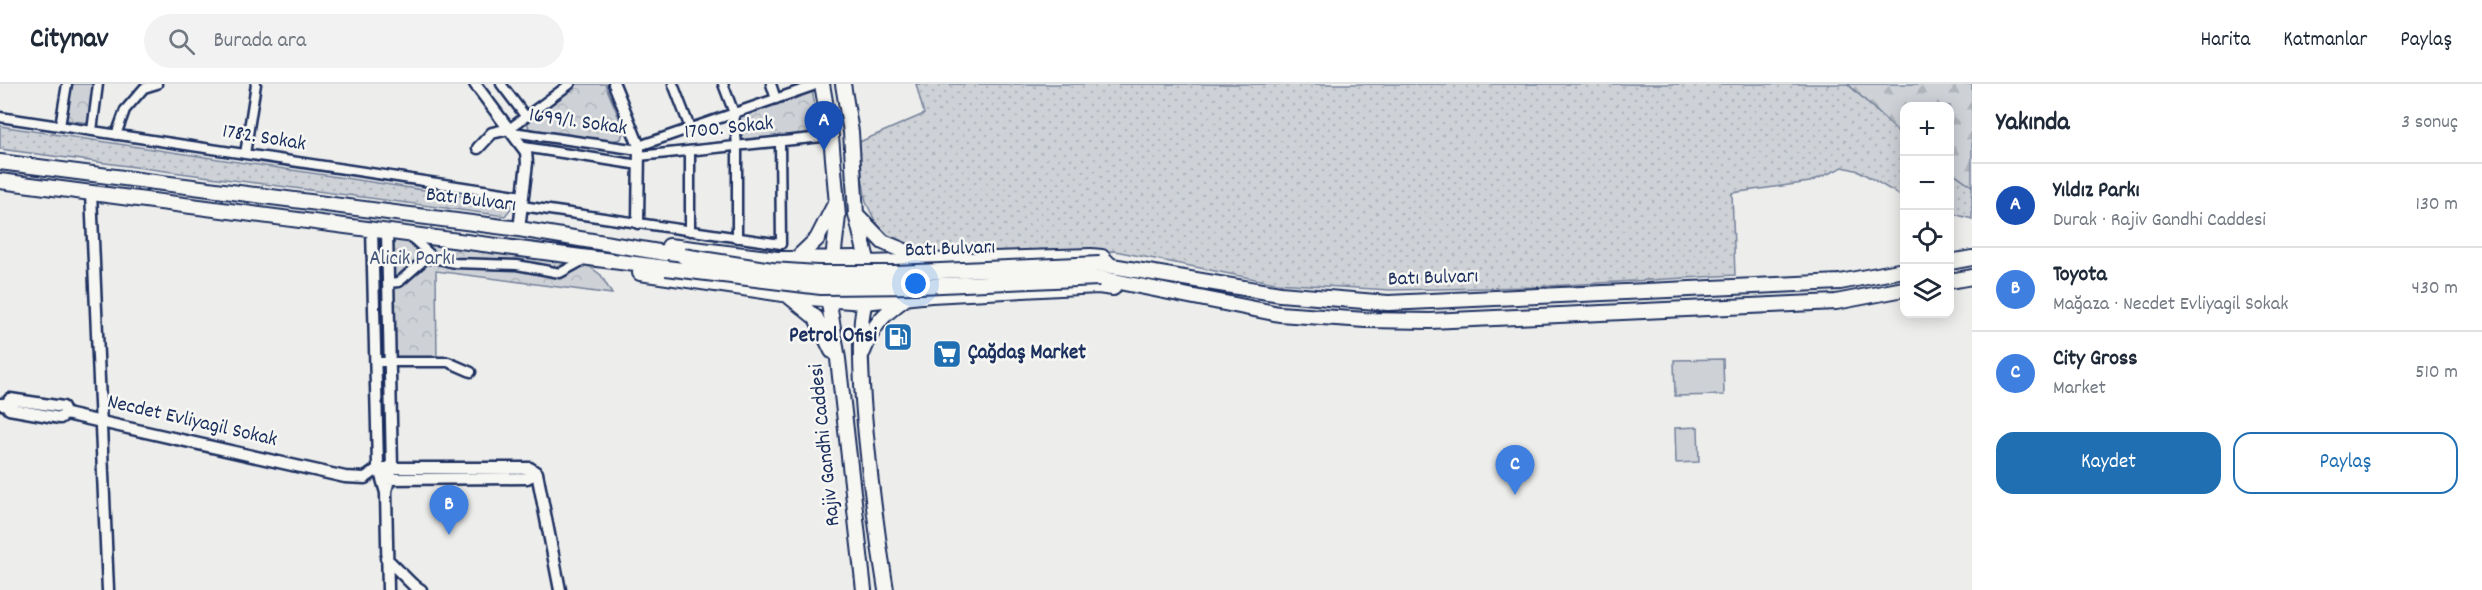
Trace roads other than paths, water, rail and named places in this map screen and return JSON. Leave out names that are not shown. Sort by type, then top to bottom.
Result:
[{"type":"main road","name":"Rajiv Gandhi Caddesi","points":[[843,84],[851,132],[856,214],[869,263],[871,292],[864,302],[860,359],[876,523],[886,590]]},
{"type":"main road","name":"Rajiv Gandhi Caddesi","points":[[817,85],[831,136],[838,216],[832,259],[826,267],[824,281],[830,300],[838,359],[864,590]]},
{"type":"main road","name":"Batı Bulvarı","points":[[0,162],[519,229],[772,270],[816,273],[1103,269],[1280,294],[1388,303],[1840,282],[1900,271]]},
{"type":"main road","name":"Batı Bulvarı","points":[[0,182],[821,287],[920,286],[1103,269],[1129,283],[1279,314],[1365,320],[1430,321],[1825,303],[1900,291]]},
{"type":"main road","points":[[796,259],[817,238],[836,200]]},
{"type":"main road","points":[[856,214],[884,242],[930,261]]},
{"type":"main road","points":[[591,241],[606,237],[749,256],[796,259],[855,258],[869,263],[1091,256],[1102,257],[1103,269]]},
{"type":"main road","points":[[563,254],[568,259],[667,278],[830,300],[864,302],[1098,286],[1117,289],[1129,283]]},
{"type":"main road","points":[[1954,261],[1972,258]]},
{"type":"main road","points":[[1954,280],[1972,277]]},
{"type":"main road","points":[[786,294],[797,300],[816,318],[831,350],[838,359]]},
{"type":"main road","points":[[860,359],[875,324],[883,315],[907,298]]},
{"type":"street","points":[[60,126],[67,84]]},
{"type":"street","points":[[92,131],[98,84]]},
{"type":"street","points":[[116,135],[126,110],[144,88],[157,84]]},
{"type":"street","points":[[245,154],[256,84]]},
{"type":"street","points":[[475,84],[524,147],[528,163],[519,229]]},
{"type":"street","points":[[501,84],[526,117]]},
{"type":"street","points":[[478,148],[492,133],[510,130],[560,87],[570,84]]},
{"type":"street","points":[[614,84],[639,154],[638,223]]},
{"type":"street","points":[[673,84],[690,128]]},
{"type":"street","points":[[723,84],[734,113],[737,146],[737,238]]},
{"type":"street","points":[[771,84],[776,99]]},
{"type":"street","points":[[639,154],[690,128],[817,85]]},
{"type":"street","name":"1782. Sokak","points":[[0,117],[245,154],[638,223],[781,244],[780,141]]},
{"type":"street","name":"1699/1. Sokak","points":[[510,130],[639,154]]},
{"type":"street","name":"1700. Sokak","points":[[639,154],[822,137]]},
{"type":"street","name":"1699/1. Sokak","points":[[524,147],[639,154]]},
{"type":"street","points":[[690,151],[690,231]]},
{"type":"street","points":[[91,193],[108,590]]},
{"type":"street","points":[[372,229],[376,362],[386,493],[388,590]]},
{"type":"street","points":[[387,231],[392,468]]},
{"type":"street","points":[[406,234],[434,258]]},
{"type":"street","points":[[494,264],[495,245]]},
{"type":"street","points":[[388,283],[399,282],[424,260],[434,258],[455,262],[517,265],[560,273],[582,261]]},
{"type":"street","points":[[376,362],[448,363],[471,372]]},
{"type":"street","name":"Necdet Evliyagil Sokak","points":[[3,404],[10,399],[63,407],[66,414],[345,477],[365,478],[383,475]]},
{"type":"street","points":[[383,475],[392,468],[530,468],[537,473],[560,590]]},
{"type":"street","points":[[383,475],[527,478],[537,473]]},
{"type":"street","points":[[386,558],[421,590]]},
{"type":"place","name":"Yıldız Parkı","points":[[824,151]]},
{"type":"place","name":"Petrol Ofisi","points":[[898,337]]},
{"type":"place","name":"Çağdaş Market","points":[[947,354]]},
{"type":"place","name":"City Gross","points":[[1515,495]]},
{"type":"place","name":"Toyota","points":[[449,535]]},
{"type":"park label","name":"Alicik Parkı","points":[[412,260]]}]
